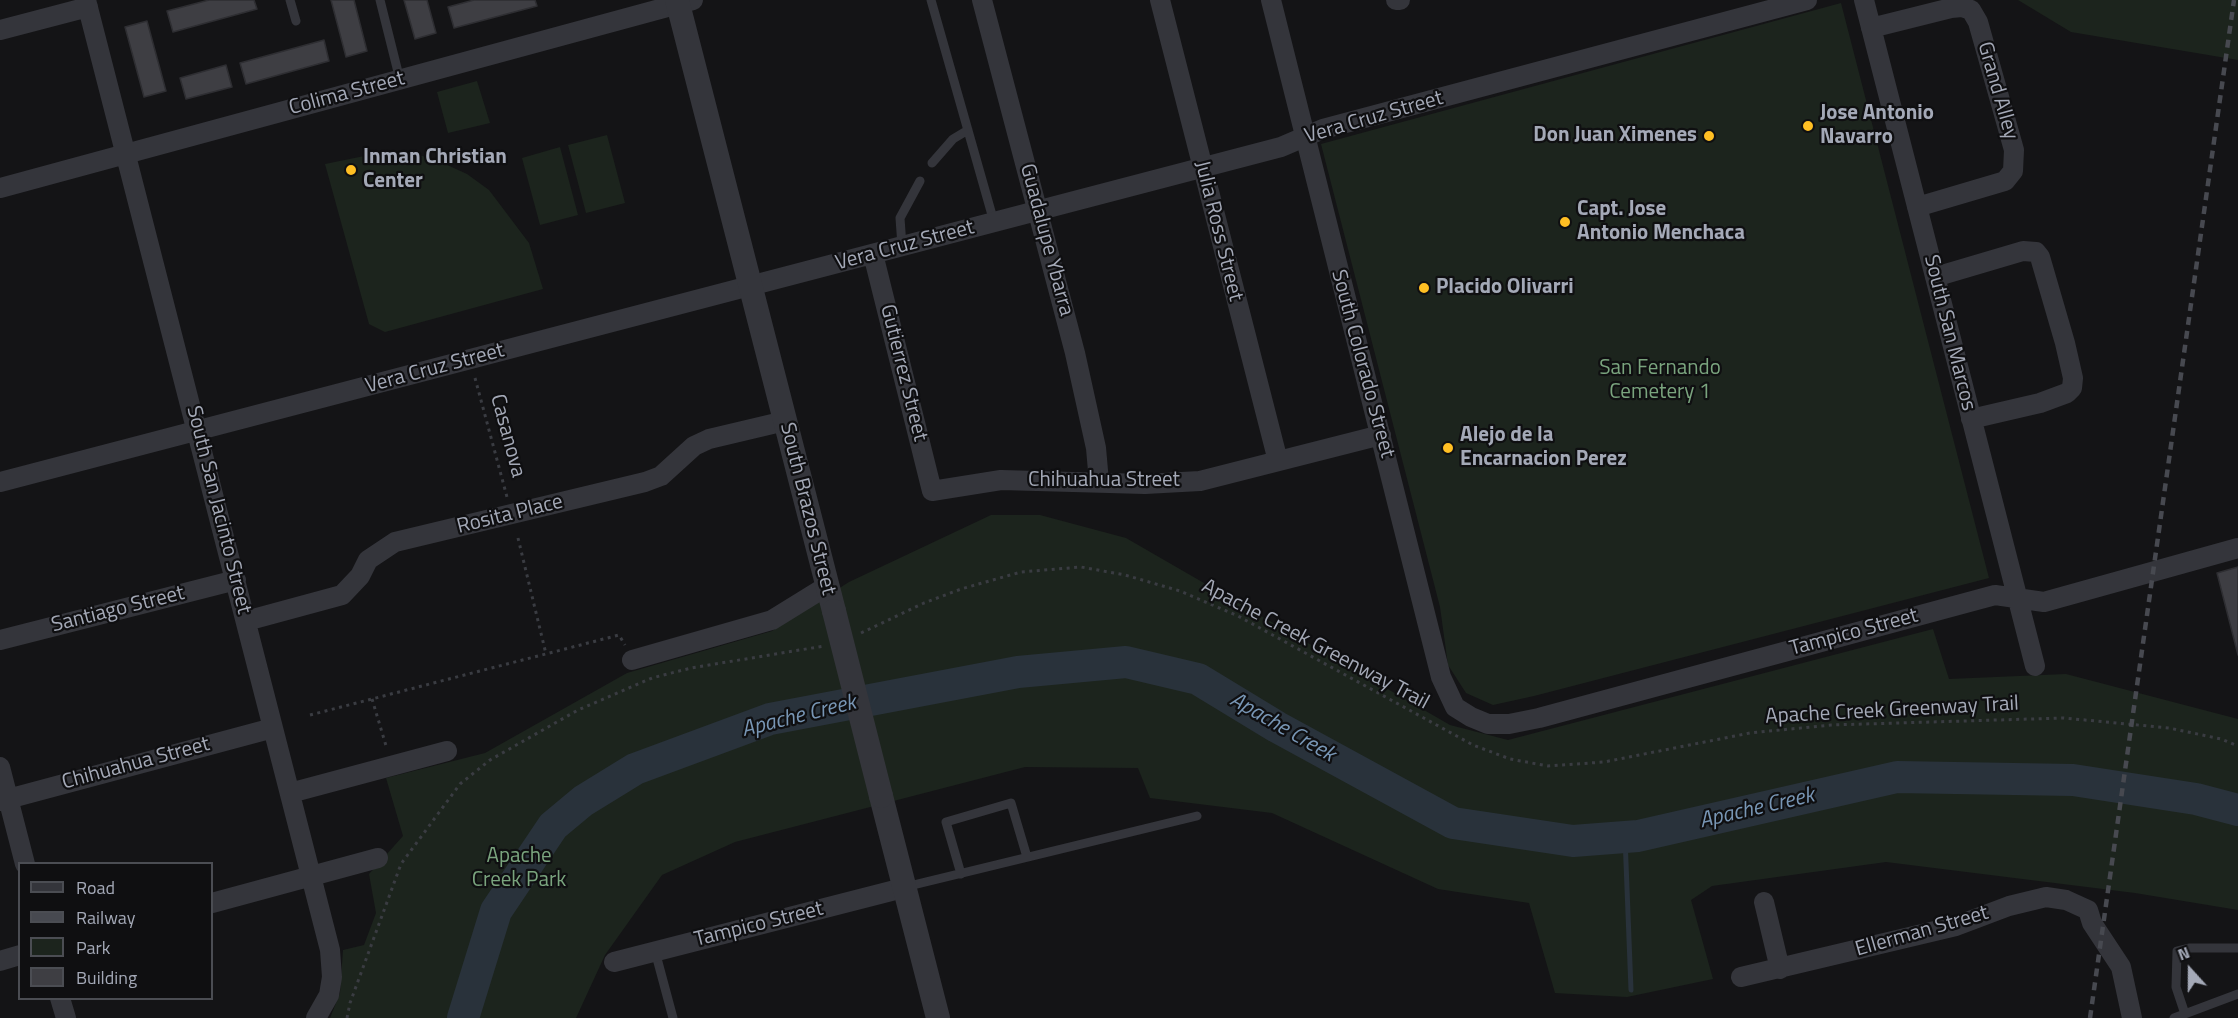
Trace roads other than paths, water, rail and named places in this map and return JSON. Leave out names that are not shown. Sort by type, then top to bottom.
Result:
[{"type":"street","name":"Guadalupe Ybarra","points":[[982,0],[1075,352],[1096,448],[1099,483]]},
{"type":"street","name":"Julia Ross Street","points":[[1160,0],[1278,461]]},
{"type":"street","name":"South Colorado Street","points":[[1271,0],[1444,685],[1455,707],[1471,717]]},
{"type":"street","name":"Vera Cruz Street","points":[[0,482],[750,288],[1281,147],[1323,129],[1807,0]]},
{"type":"street","name":"South San Marcos","points":[[1864,0],[2035,666]]},
{"type":"street","name":"Colima Street","points":[[0,188],[682,1]]},
{"type":"street","name":"South Brazos Street","points":[[682,1],[750,288],[938,1018]]},
{"type":"street","points":[[0,30],[87,3]]},
{"type":"street","name":"South San Jacinto Street","points":[[87,3],[330,950],[332,977],[329,995],[316,1018]]},
{"type":"street","name":"Grand Alley","points":[[1871,28],[1951,8],[1962,7],[1971,10],[1978,22],[2014,150],[2013,171],[2006,181],[1917,207]]},
{"type":"street","points":[[1935,277],[2023,250],[2036,252],[2040,257],[2066,344],[2073,378],[2072,388],[2067,393],[2040,403],[1971,419]]},
{"type":"street","name":"Gutierrez Street","points":[[873,254],[932,491]]},
{"type":"street","name":"Rosita Place","points":[[246,621],[342,595],[360,576],[368,560],[395,542],[645,482],[661,476],[694,446],[709,439],[785,421]]},
{"type":"street","name":"Chihuahua Street","points":[[932,491],[1000,480],[1145,484],[1200,481],[1381,435]]},
{"type":"street","name":"Tampico Street","points":[[1471,717],[1488,724],[1509,724],[1529,720],[1995,595],[2017,600],[2044,602],[2238,548]]},
{"type":"street","name":"Santiago Street","points":[[0,640],[236,580]]},
{"type":"street","points":[[632,660],[772,620],[827,586]]},
{"type":"street","name":"Chihuahua Street","points":[[4,800],[273,728]]},
{"type":"street","points":[[290,793],[447,751]]},
{"type":"street","points":[[0,767],[4,800],[24,862]]},
{"type":"street","points":[[213,903],[378,858]]},
{"type":"street","name":"Tampico Street","points":[[614,962],[903,888]]},
{"type":"street","name":"Ellerman Street","points":[[1742,977],[1956,926],[2009,906],[2046,897],[2080,904],[2088,909],[2092,923],[2121,967],[2132,1018]]},
{"type":"street","points":[[1764,902],[1780,969]]},
{"type":"street","points":[[0,961],[18,956]]},
{"type":"street","points":[[60,1000],[66,1018]]},
{"type":"lane","points":[[290,0],[296,21]]},
{"type":"lane","points":[[380,0],[400,80]]},
{"type":"lane","points":[[931,0],[994,222]]},
{"type":"lane","points":[[932,163],[953,139],[968,130]]},
{"type":"lane","points":[[902,246],[900,218],[920,181]]},
{"type":"lane","points":[[961,874],[946,822],[1011,803],[1027,857]]},
{"type":"lane","points":[[903,888],[1197,816]]},
{"type":"lane","points":[[2185,1014],[2176,987],[2177,951],[2189,948],[2238,948]]},
{"type":"lane","points":[[655,951],[673,1018]]},
{"type":"lane","points":[[2174,1018],[2238,994]]},
{"type":"waterway","name":"Apache Creek","points":[[463,1018],[496,911],[553,826],[583,801],[635,769],[770,719],[1018,672],[1126,662],[1198,679],[1277,727],[1453,823],[1573,841],[1638,836],[1897,777],[2073,780],[2196,799],[2238,810]]},
{"type":"waterway","points":[[1625,837],[1631,990]]},
{"type":"railway","points":[[2090,1018],[2234,0]]},
{"type":"place","name":"Jose Antonio Navarro","points":[[1808,126]]},
{"type":"place","name":"Don Juan Ximenes","points":[[1709,136]]},
{"type":"place","name":"Inman Christian Center","points":[[351,170]]},
{"type":"place","name":"Capt. Jose Antonio Menchaca","points":[[1565,222]]},
{"type":"place","name":"Placido Olivarri","points":[[1424,288]]},
{"type":"place","name":"Alejo de la Encarnacion Perez","points":[[1448,448]]},
{"type":"park label","name":"San Fernando Cemetery 1","points":[[1660,381]]},
{"type":"park label","name":"Apache Creek Park","points":[[519,869]]}]
